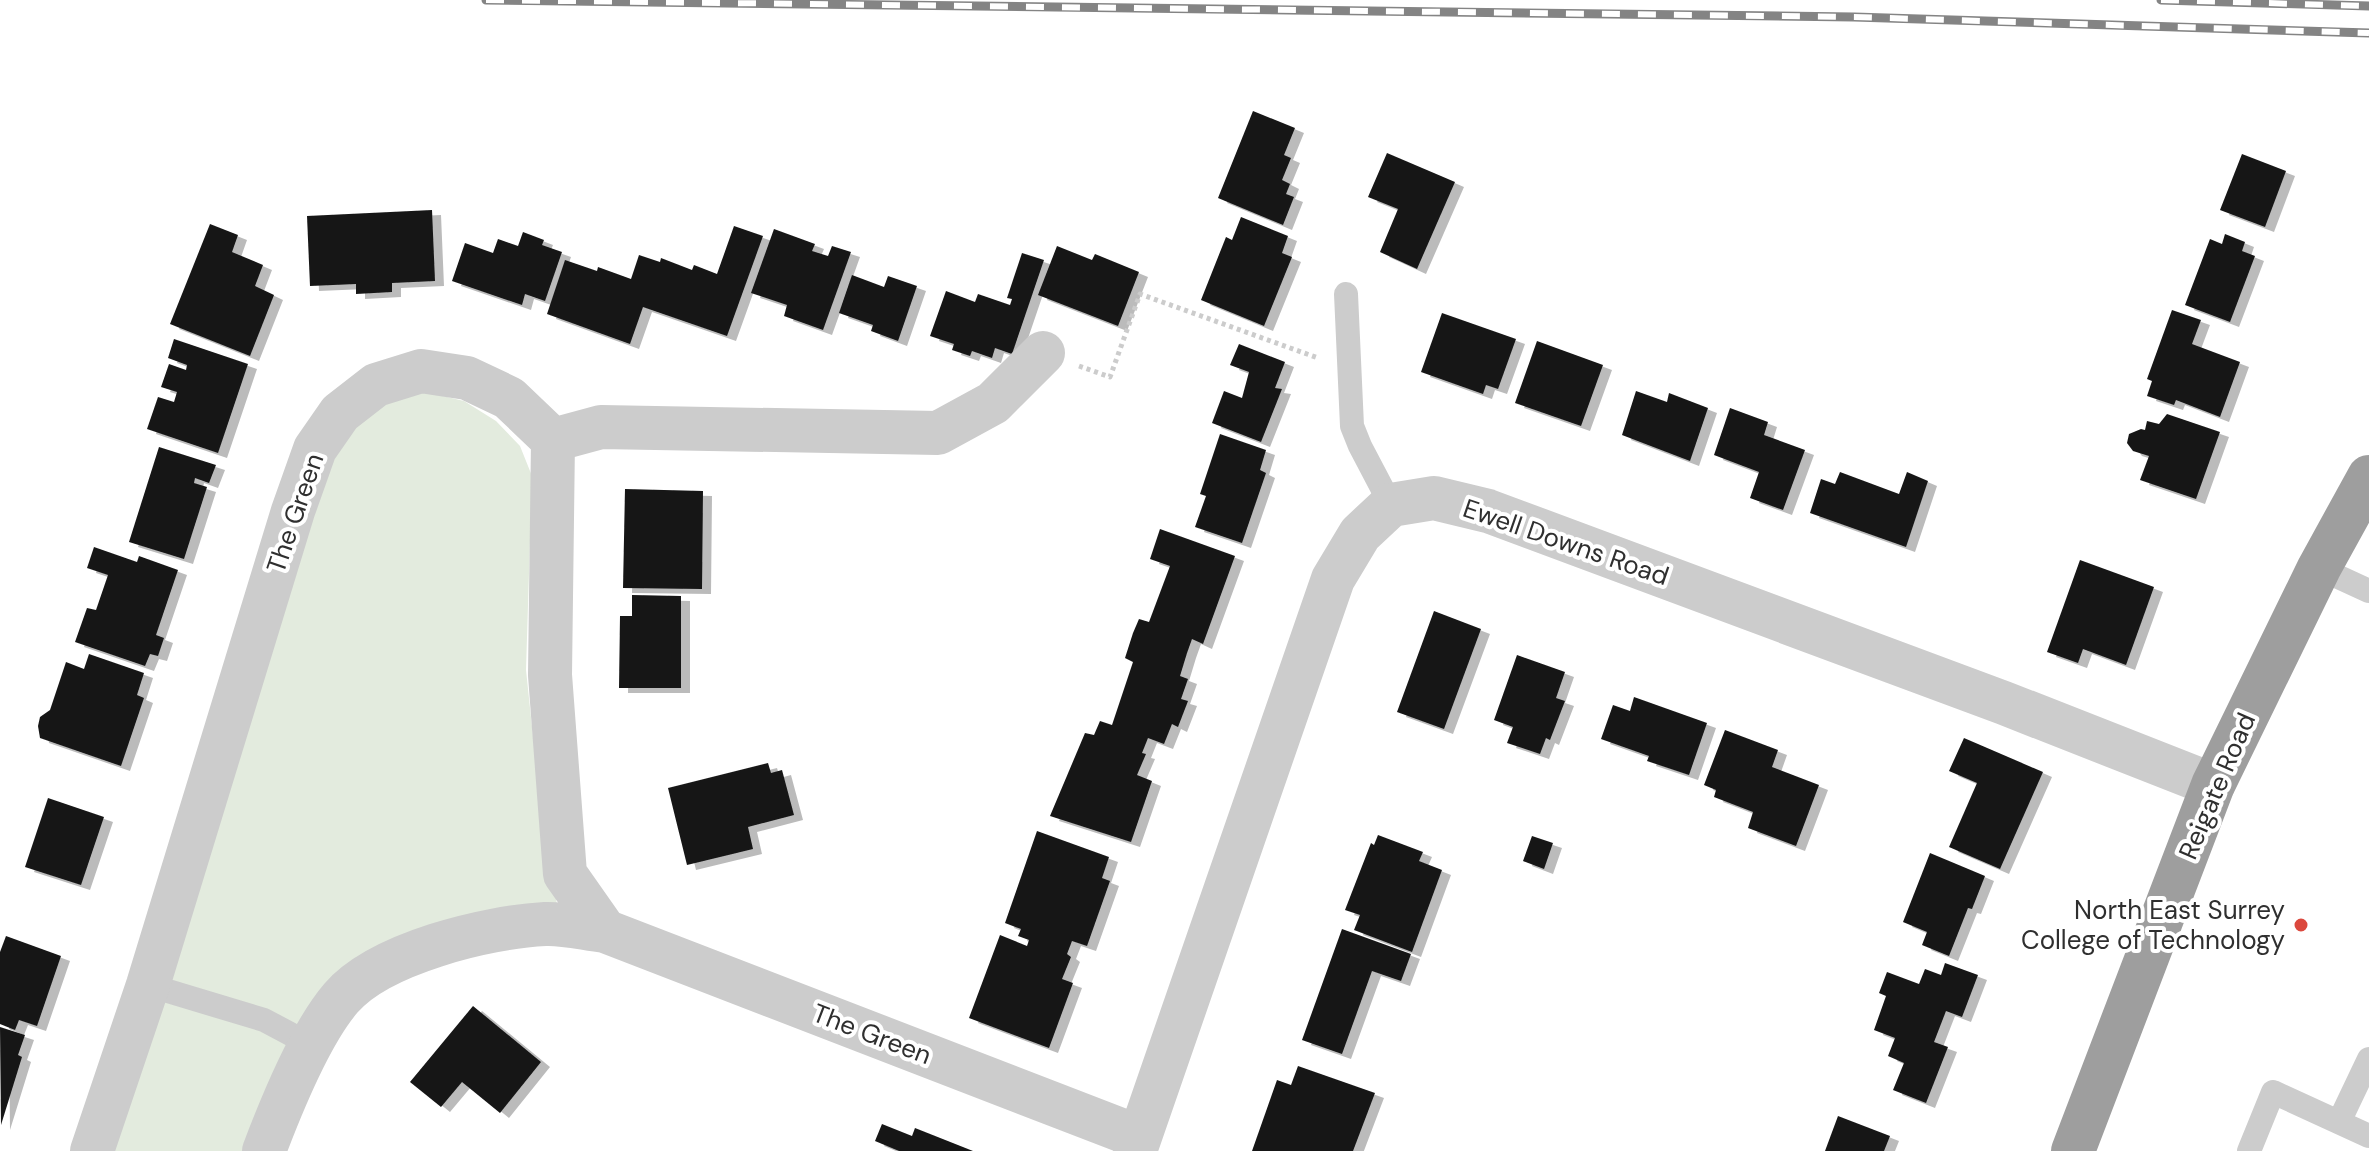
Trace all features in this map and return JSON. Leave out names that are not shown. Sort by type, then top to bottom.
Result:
[{"type":"highway","name":"Reigate Road","points":[[2073,1151],[2213,785],[2319,568],[2369,477]]},
{"type":"street","points":[[605,931],[565,874],[550,675],[553,440],[601,427],[938,433],[993,403],[1043,353]]},
{"type":"street","name":"The Green","points":[[92,1151],[148,985],[293,511],[315,449],[340,413],[376,385],[421,371],[467,378],[509,398],[553,440]]},
{"type":"street","name":"Ewell Downs Road","points":[[1391,505],[1434,498],[1488,511],[2004,703],[2213,785]]},
{"type":"street","points":[[1137,1144],[1333,579],[1360,534],[1391,505]]},
{"type":"street","name":"The Green","points":[[264,1151],[311,1045],[342,997],[376,970],[420,952],[492,929],[548,924],[605,931],[1137,1144]]},
{"type":"lane","points":[[1346,294],[1352,426],[1391,505]]},
{"type":"lane","points":[[2319,568],[2369,591]]},
{"type":"lane","points":[[148,985],[264,1020],[311,1045]]},
{"type":"lane","points":[[2339,1122],[2369,1059]]},
{"type":"lane","points":[[2249,1151],[2273,1092],[2369,1136]]},
{"type":"path","points":[[1043,353],[1110,377],[1140,294],[1349,369]]},
{"type":"shaded area","points":[[426,392],[464,401],[496,421],[520,446],[532,476],[526,670],[539,793],[558,911],[365,968],[245,1151],[107,1151],[329,463],[354,423],[386,399]]},
{"type":"building","points":[[1253,111],[1295,128],[1284,155],[1291,158],[1282,180],[1290,184],[1286,194],[1294,197],[1283,225],[1218,198]]},
{"type":"building","points":[[1387,153],[1455,182],[1417,269],[1380,252],[1398,209],[1368,197]]},
{"type":"building","points":[[2242,154],[2286,171],[2265,227],[2220,210]]},
{"type":"building","points":[[432,210],[435,281],[392,283],[392,292],[356,294],[356,284],[310,286],[307,216]]},
{"type":"building","points":[[1241,217],[1288,236],[1282,253],[1292,257],[1264,326],[1201,300],[1226,237],[1232,240]]},
{"type":"building","points":[[210,224],[238,235],[232,252],[263,265],[255,286],[274,295],[250,356],[170,324]]},
{"type":"building","points":[[734,226],[763,236],[727,336],[643,307],[630,344],[547,314],[565,260],[597,271],[598,267],[631,279],[639,255],[660,262],[661,258],[692,270],[694,265],[717,274]]},
{"type":"building","points":[[774,229],[815,244],[812,251],[828,256],[832,246],[851,252],[823,330],[784,316],[787,305],[751,293]]},
{"type":"building","points":[[523,232],[544,240],[542,245],[562,252],[545,301],[525,294],[522,305],[452,281],[465,243],[493,253],[498,239],[518,246]]},
{"type":"building","points":[[2225,234],[2245,242],[2242,251],[2255,256],[2230,322],[2185,305],[2210,239],[2222,244]]},
{"type":"building","points":[[1057,246],[1092,260],[1095,254],[1139,272],[1118,326],[1038,295]]},
{"type":"building","points":[[1022,253],[1044,260],[1012,354],[995,348],[992,358],[972,351],[970,356],[952,350],[954,344],[930,336],[946,291],[975,302],[978,294],[1010,305],[1012,299],[1007,298]]},
{"type":"building","points":[[852,275],[884,287],[888,276],[917,286],[898,341],[871,331],[873,325],[839,313]]},
{"type":"building","points":[[2172,310],[2201,320],[2192,344],[2240,362],[2220,417],[2176,400],[2174,405],[2147,396],[2152,381],[2147,379]]},
{"type":"building","points":[[1442,313],[1516,339],[1498,389],[1486,385],[1483,394],[1421,372]]},
{"type":"building","points":[[174,339],[248,364],[218,453],[147,429],[158,397],[174,402],[177,392],[161,387],[169,364],[186,370],[187,365],[168,358]]},
{"type":"building","points":[[1537,341],[1603,365],[1581,426],[1515,403]]},
{"type":"building","points":[[1239,344],[1285,362],[1275,388],[1282,389],[1261,442],[1212,423],[1224,391],[1242,398],[1249,372],[1230,365]]},
{"type":"building","points":[[1636,391],[1667,402],[1669,393],[1708,408],[1690,461],[1622,435]]},
{"type":"building","points":[[1730,408],[1768,422],[1764,435],[1805,450],[1783,510],[1750,498],[1759,472],[1714,455]]},
{"type":"building","points":[[2167,414],[2220,432],[2196,499],[2140,480],[2149,456],[2133,451],[2127,443],[2129,434],[2145,430],[2147,421],[2159,424]]},
{"type":"building","points":[[1220,434],[1266,450],[1260,470],[1266,473],[1242,543],[1195,527],[1206,496],[1200,494]]},
{"type":"building","points":[[159,447],[216,465],[209,483],[195,478],[194,483],[207,487],[184,559],[129,542]]},
{"type":"building","points":[[1840,472],[1899,494],[1907,472],[1928,481],[1906,547],[1810,513],[1821,479],[1835,484]]},
{"type":"building","points":[[625,489],[703,491],[702,589],[623,588]]},
{"type":"building","points":[[1160,529],[1235,556],[1203,644],[1192,639],[1187,653],[1180,676],[1188,679],[1181,699],[1188,701],[1178,727],[1172,724],[1164,744],[1148,738],[1142,753],[1146,754],[1137,775],[1152,781],[1131,842],[1050,816],[1085,733],[1094,735],[1100,721],[1112,725],[1133,662],[1125,658],[1133,633],[1139,619],[1149,622],[1170,566],[1150,559]]},
{"type":"building","points":[[94,547],[137,562],[139,556],[178,570],[156,635],[164,638],[158,656],[150,654],[145,666],[75,642],[87,608],[96,610],[108,575],[87,568]]},
{"type":"building","points":[[2080,560],[2154,587],[2126,665],[2083,649],[2078,663],[2047,652]]},
{"type":"building","points":[[632,595],[681,596],[681,688],[619,688],[620,616],[632,616]]},
{"type":"building","points":[[1434,611],[1481,629],[1444,729],[1397,712]]},
{"type":"building","points":[[89,654],[144,673],[137,695],[144,698],[121,766],[40,738],[40,717],[50,710],[66,662],[84,669]]},
{"type":"building","points":[[1517,655],[1565,672],[1556,698],[1565,701],[1550,740],[1546,738],[1540,754],[1507,743],[1513,727],[1494,720]]},
{"type":"building","points":[[1634,697],[1707,723],[1689,775],[1647,761],[1649,756],[1601,739],[1613,705],[1630,711]]},
{"type":"building","points":[[1725,730],[1778,750],[1772,767],[1819,785],[1796,846],[1748,828],[1753,812],[1714,797],[1716,790],[1704,785]]},
{"type":"building","points":[[1964,738],[2043,772],[2000,869],[1949,847],[1977,783],[1949,771]]},
{"type":"building","points":[[768,763],[771,773],[782,770],[794,815],[748,827],[753,849],[687,865],[668,788]]},
{"type":"building","points":[[48,798],[104,817],[81,885],[25,867]]},
{"type":"building","points":[[1037,831],[1109,857],[1102,878],[1110,881],[1087,946],[1072,941],[1067,954],[1071,957],[1062,979],[1073,983],[1049,1048],[969,1018],[1000,935],[1027,946],[1029,940],[1018,936],[1021,929],[1005,923]]},
{"type":"building","points":[[1378,835],[1423,852],[1419,861],[1442,870],[1412,952],[1354,930],[1360,915],[1345,910],[1371,843],[1374,845]]},
{"type":"building","points":[[1532,836],[1553,843],[1544,869],[1523,861]]},
{"type":"building","points":[[1930,853],[1985,876],[1949,956],[1922,945],[1927,932],[1903,922]]},
{"type":"building","points":[[1342,929],[1411,954],[1401,981],[1372,971],[1342,1054],[1302,1040]]},
{"type":"building","points":[[6,936],[61,956],[37,1026],[19,1020],[15,1030],[0,1024],[0,952]]},
{"type":"building","points":[[1945,963],[1978,975],[1962,1017],[1946,1011],[1934,1042],[1948,1047],[1926,1103],[1893,1090],[1904,1063],[1888,1056],[1895,1038],[1874,1030],[1886,996],[1879,993],[1887,972],[1919,984],[1925,969],[1941,975]]},
{"type":"building","points":[[473,1006],[541,1062],[500,1113],[462,1082],[441,1107],[410,1082]]},
{"type":"building","points":[[0,1027],[25,1035],[18,1055],[22,1057],[1,1125]]},
{"type":"building","points":[[1298,1066],[1375,1093],[1353,1151],[1252,1151],[1277,1080],[1291,1085]]},
{"type":"building","points":[[1838,1116],[1890,1136],[1884,1151],[1825,1151]]},
{"type":"building","points":[[882,1124],[912,1136],[915,1128],[973,1151],[899,1151],[875,1141]]},
{"type":"railway","points":[[486,0],[1854,17],[2369,33]]},
{"type":"railway","points":[[2161,0],[2369,6]]},
{"type":"place","name":"North East Surrey College of Technology","points":[[2301,925]]}]
